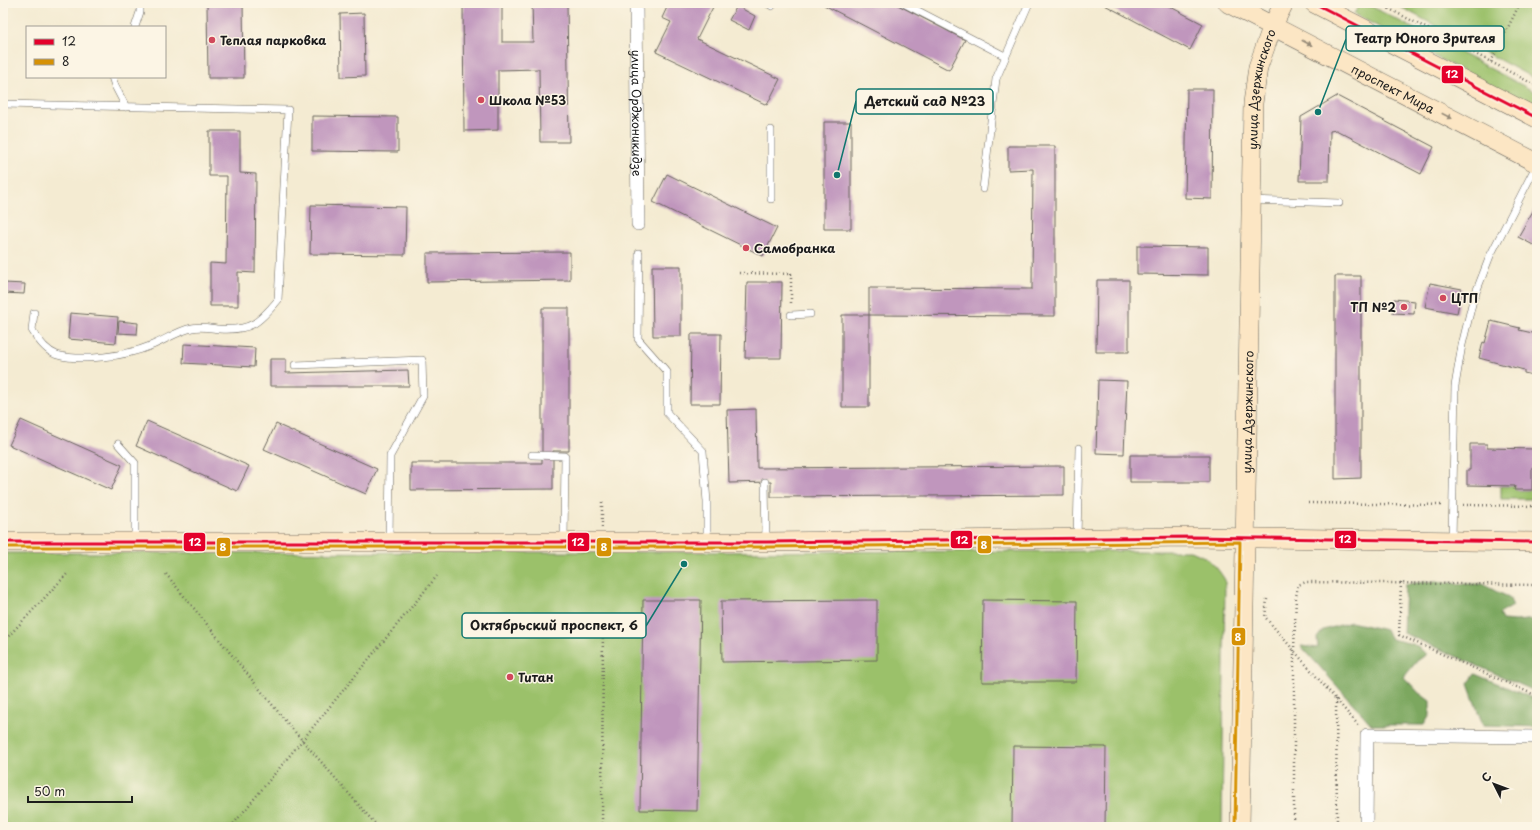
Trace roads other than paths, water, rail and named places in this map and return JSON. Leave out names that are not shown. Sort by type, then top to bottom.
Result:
[{"type":"street","name":"улица Орджоникидзе","points":[[636,3],[638,224]]},
{"type":"street","name":"проспект Мира","points":[[1228,3],[1537,164]]},
{"type":"street","name":"улица Дзержинского","points":[[1240,827],[1252,103],[1258,68],[1272,25],[1284,3]]},
{"type":"street","points":[[1314,3],[1537,118]]},
{"type":"street","points":[[3,542],[766,542],[1245,537],[1537,542]]},
{"type":"street","points":[[1366,827],[1367,735],[1537,736]]},
{"type":"lane","points":[[135,26],[140,12],[140,3]]},
{"type":"lane","points":[[902,3],[1005,56]]},
{"type":"lane","points":[[983,189],[996,79],[1029,3]]},
{"type":"lane","points":[[112,78],[126,107]]},
{"type":"lane","points":[[3,104],[288,110],[278,300],[264,317],[252,326],[233,330],[191,328],[150,346],[123,355],[79,358],[56,354],[39,342],[32,330],[34,313]]},
{"type":"lane","points":[[771,130],[771,198]]},
{"type":"lane","points":[[1452,541],[1455,386],[1462,345],[1473,300],[1490,256],[1537,164]]},
{"type":"lane","points":[[1251,200],[1338,202]]},
{"type":"lane","points":[[639,253],[638,339],[667,372],[667,413],[703,450],[707,502],[707,542]]},
{"type":"lane","points":[[791,315],[810,314]]},
{"type":"lane","points":[[295,365],[422,360],[423,396],[390,456],[389,542]]},
{"type":"lane","points":[[118,444],[134,463],[135,542]]},
{"type":"lane","points":[[1076,538],[1078,448]]},
{"type":"lane","points":[[532,455],[565,456],[564,542]]},
{"type":"lane","points":[[765,482],[766,542]]},
{"type":"place","name":"Теплая парковка","points":[[212,40]]},
{"type":"place","name":"Школа №53","points":[[481,100]]},
{"type":"place","name":"Театр Юного Зрителя","points":[[1318,112]]},
{"type":"place","name":"Детский сад №23","points":[[837,175]]},
{"type":"place","name":"Самобранка","points":[[746,248]]},
{"type":"place","name":"ЦТП","points":[[1443,298]]},
{"type":"place","name":"ТП №2","points":[[1404,307]]},
{"type":"place","name":"Октябрьский проспект, 6","points":[[684,564]]},
{"type":"place","name":"Титан","points":[[510,677]]}]
